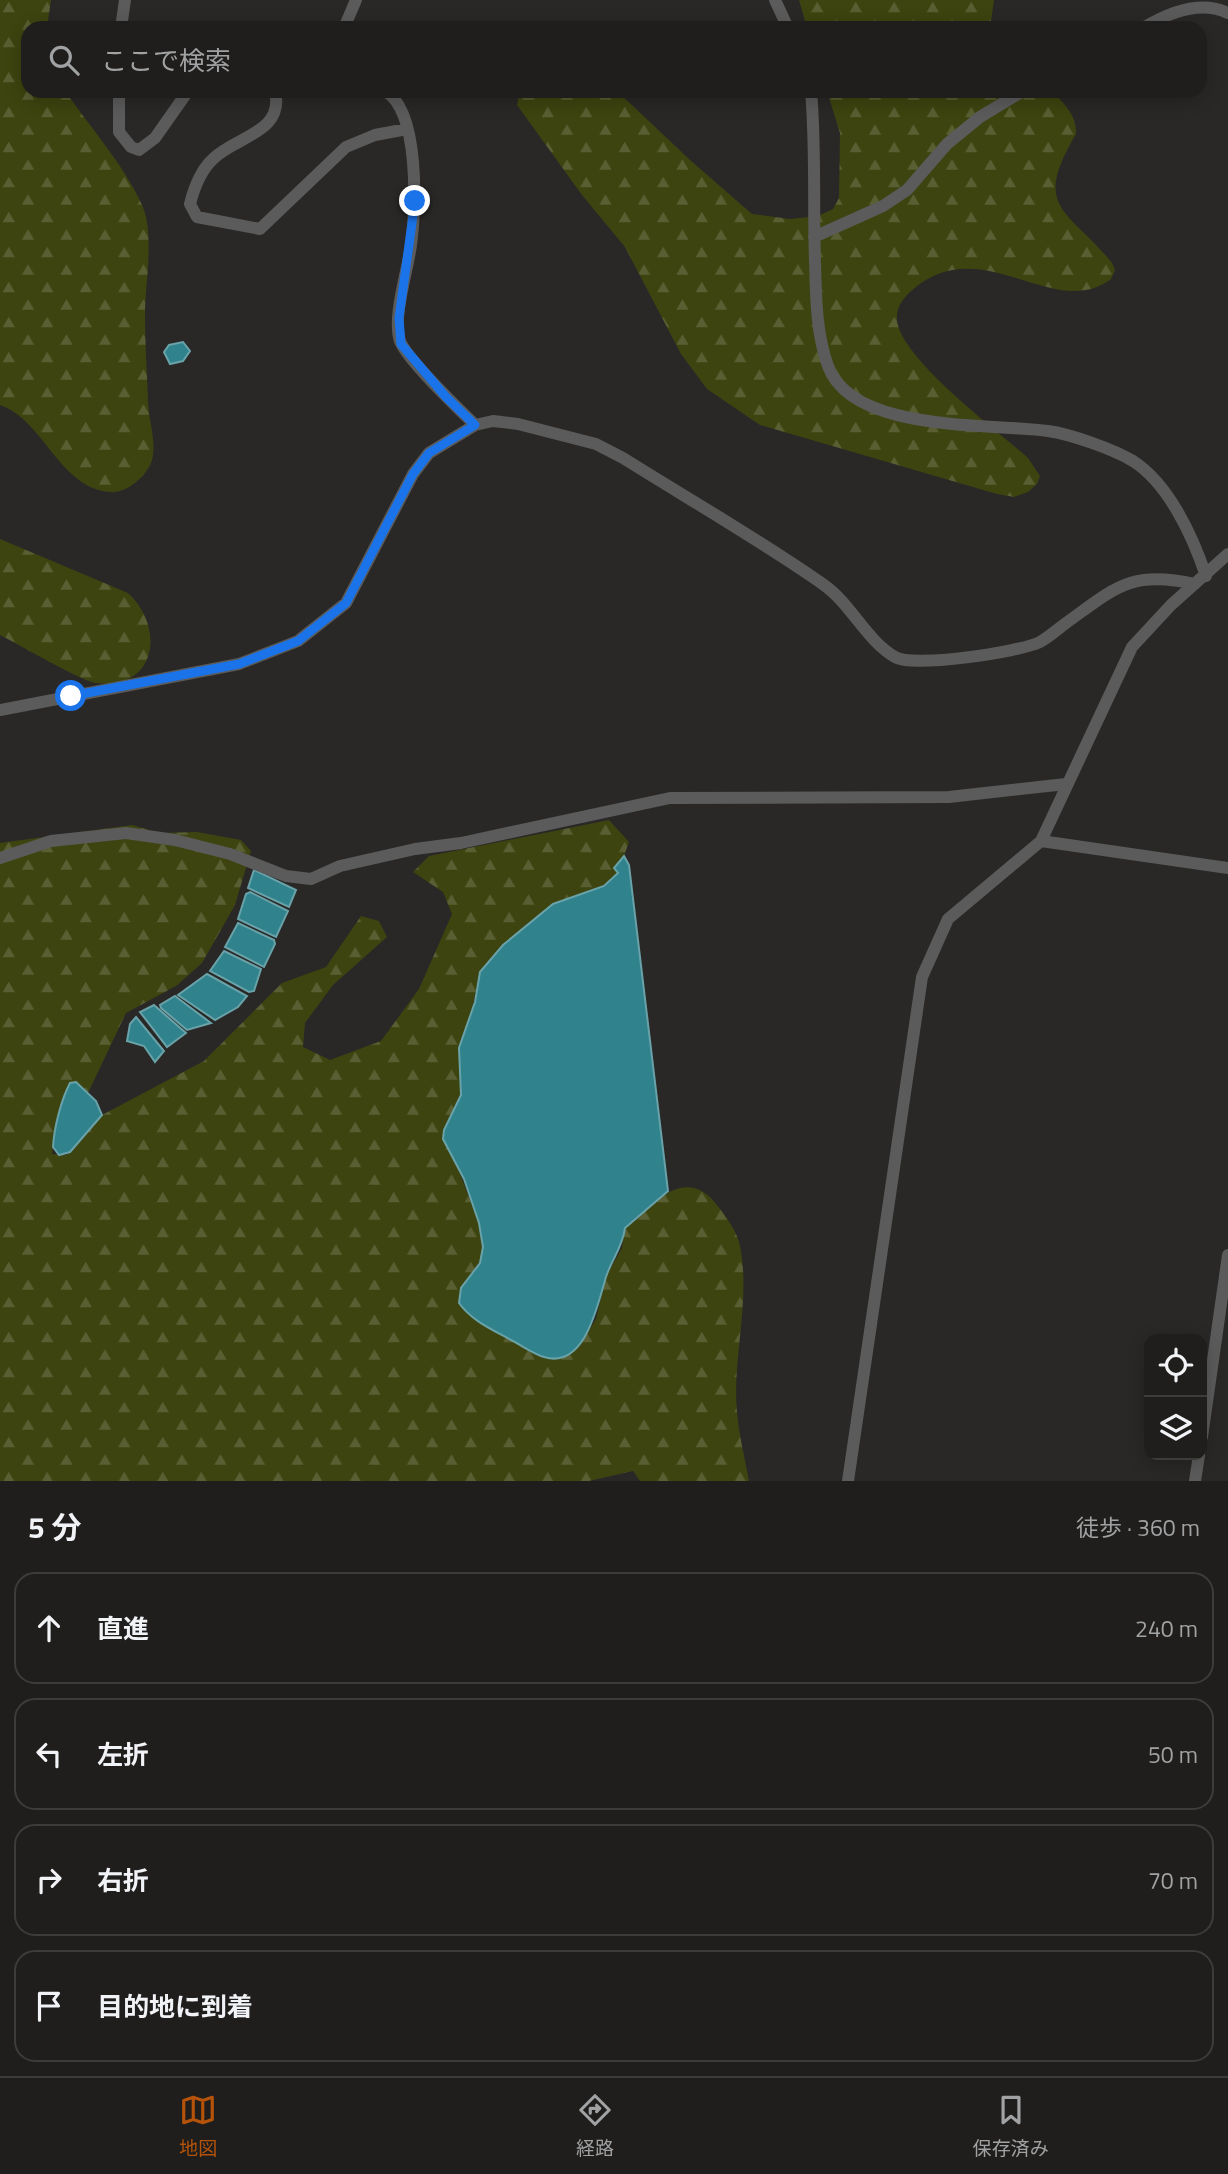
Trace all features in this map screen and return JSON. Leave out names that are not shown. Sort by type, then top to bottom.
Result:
[{"type":"street","points":[[122,21],[125,0]]},
{"type":"street","points":[[347,21],[356,0]]},
{"type":"street","points":[[775,0],[785,21]]},
{"type":"street","points":[[1159,21],[1187,9],[1215,7],[1228,13]]},
{"type":"street","points":[[119,98],[119,132],[131,147],[139,150],[155,138],[183,98]]},
{"type":"street","points":[[275,98],[275,110],[264,129],[224,150],[203,172],[190,204],[197,217],[260,229],[346,147],[375,135],[407,129]]},
{"type":"street","points":[[392,98],[398,104],[407,129],[415,201],[398,332],[401,344],[446,397],[475,425]]},
{"type":"street","points":[[811,98],[816,312],[829,368],[848,392],[877,409],[905,418],[1051,431],[1133,461],[1181,517],[1195,542],[1200,580]]},
{"type":"street","points":[[814,237],[883,206],[907,190],[947,144],[980,117],[1011,98]]},
{"type":"street","points":[[0,710],[239,664],[298,641],[346,603],[413,474],[429,453],[475,425],[493,421],[519,424],[596,444],[623,458],[827,588],[860,625],[895,658],[912,662],[932,662],[1040,642],[1111,590],[1141,578],[1200,580]]},
{"type":"street","points":[[848,1481],[922,977],[948,919],[1041,841],[1132,647],[1171,605],[1228,554]]},
{"type":"street","points":[[0,858],[51,841],[126,833],[175,839],[230,854],[286,876],[311,879],[340,866],[415,849],[461,843],[670,798],[950,797],[1066,784]]},
{"type":"street","points":[[1041,841],[1228,868]]},
{"type":"street","points":[[1207,1402],[1228,1255]]},
{"type":"street","points":[[1195,1481],[1198,1460]]},
{"type":"green space","points":[[0,0],[51,0],[48,21],[21,21],[21,98],[70,98],[126,175],[142,205],[149,244],[145,337],[148,407],[153,440],[151,463],[140,479],[122,490],[110,492],[92,488],[64,467],[29,424],[0,405]]},
{"type":"green space","points":[[799,0],[994,0],[991,21],[805,21]]},
{"type":"green space","points":[[518,98],[624,98],[752,214],[790,219],[818,216],[833,209],[839,198],[840,133],[829,98],[1059,98],[1069,110],[1076,134],[1056,178],[1056,194],[1069,218],[1112,263],[1115,270],[1111,279],[1089,290],[1065,290],[989,271],[963,269],[936,275],[910,292],[901,302],[897,315],[900,331],[911,350],[950,391],[1028,458],[1040,476],[1037,484],[1028,492],[1014,497],[997,494],[760,425],[707,389],[681,354],[625,247],[582,195],[517,105]]},
{"type":"green space","points":[[0,539],[128,593],[140,607],[147,623],[149,654],[143,667],[132,677],[116,683],[96,683],[0,635]]},
{"type":"green space","points":[[609,820],[629,842],[624,856],[615,868],[618,873],[604,886],[553,904],[480,972],[469,1023],[455,1161],[479,1223],[483,1247],[480,1263],[461,1288],[580,1345],[596,1319],[606,1276],[622,1248],[625,1228],[670,1192],[693,1188],[705,1193],[727,1219],[740,1246],[743,1308],[736,1392],[739,1429],[749,1481],[640,1481],[633,1471],[589,1481],[0,1481],[0,843],[132,825],[159,833],[197,832],[241,840],[251,851],[235,905],[202,963],[176,986],[126,1013],[88,1093],[76,1082],[70,1084],[55,1133],[52,1154],[66,1155],[102,1115],[204,1061],[282,983],[326,967],[361,916],[379,921],[387,937],[333,985],[305,1023],[303,1047],[330,1060],[381,1041],[419,989],[452,914],[443,892],[413,872],[429,856]]},
{"type":"water","points":[[183,342],[190,351],[183,361],[170,364],[164,352],[169,345]]},
{"type":"water","points":[[624,856],[629,865],[668,1191],[625,1228],[594,1317],[580,1344],[570,1354],[558,1358],[544,1357],[482,1324],[459,1303],[461,1288],[480,1263],[483,1247],[479,1223],[464,1179],[443,1139],[444,1130],[461,1095],[459,1048],[475,1002],[480,972],[503,945],[553,904],[604,886],[618,873],[614,868]]},
{"type":"water","points":[[254,870],[296,890],[289,907],[248,888]]},
{"type":"water","points":[[250,892],[288,911],[276,937],[238,919],[246,894]]},
{"type":"water","points":[[238,923],[274,940],[275,944],[264,967],[225,947]]},
{"type":"water","points":[[224,951],[261,969],[254,991],[249,992],[210,971]]},
{"type":"water","points":[[207,974],[247,996],[238,1007],[215,1020],[178,995]]},
{"type":"water","points":[[175,996],[211,1023],[187,1030],[161,1008],[160,1005]]},
{"type":"water","points":[[154,1005],[186,1033],[167,1047],[140,1012]]},
{"type":"water","points":[[136,1017],[164,1051],[155,1062],[144,1046],[127,1041],[130,1024]]},
{"type":"water","points":[[76,1082],[96,1101],[102,1115],[70,1152],[59,1155],[53,1147],[56,1123],[70,1083]]},
{"type":"route","points":[[71,696],[239,664],[298,641],[346,603],[413,474],[429,453],[475,425],[446,397],[401,344],[399,318],[415,201]]}]
